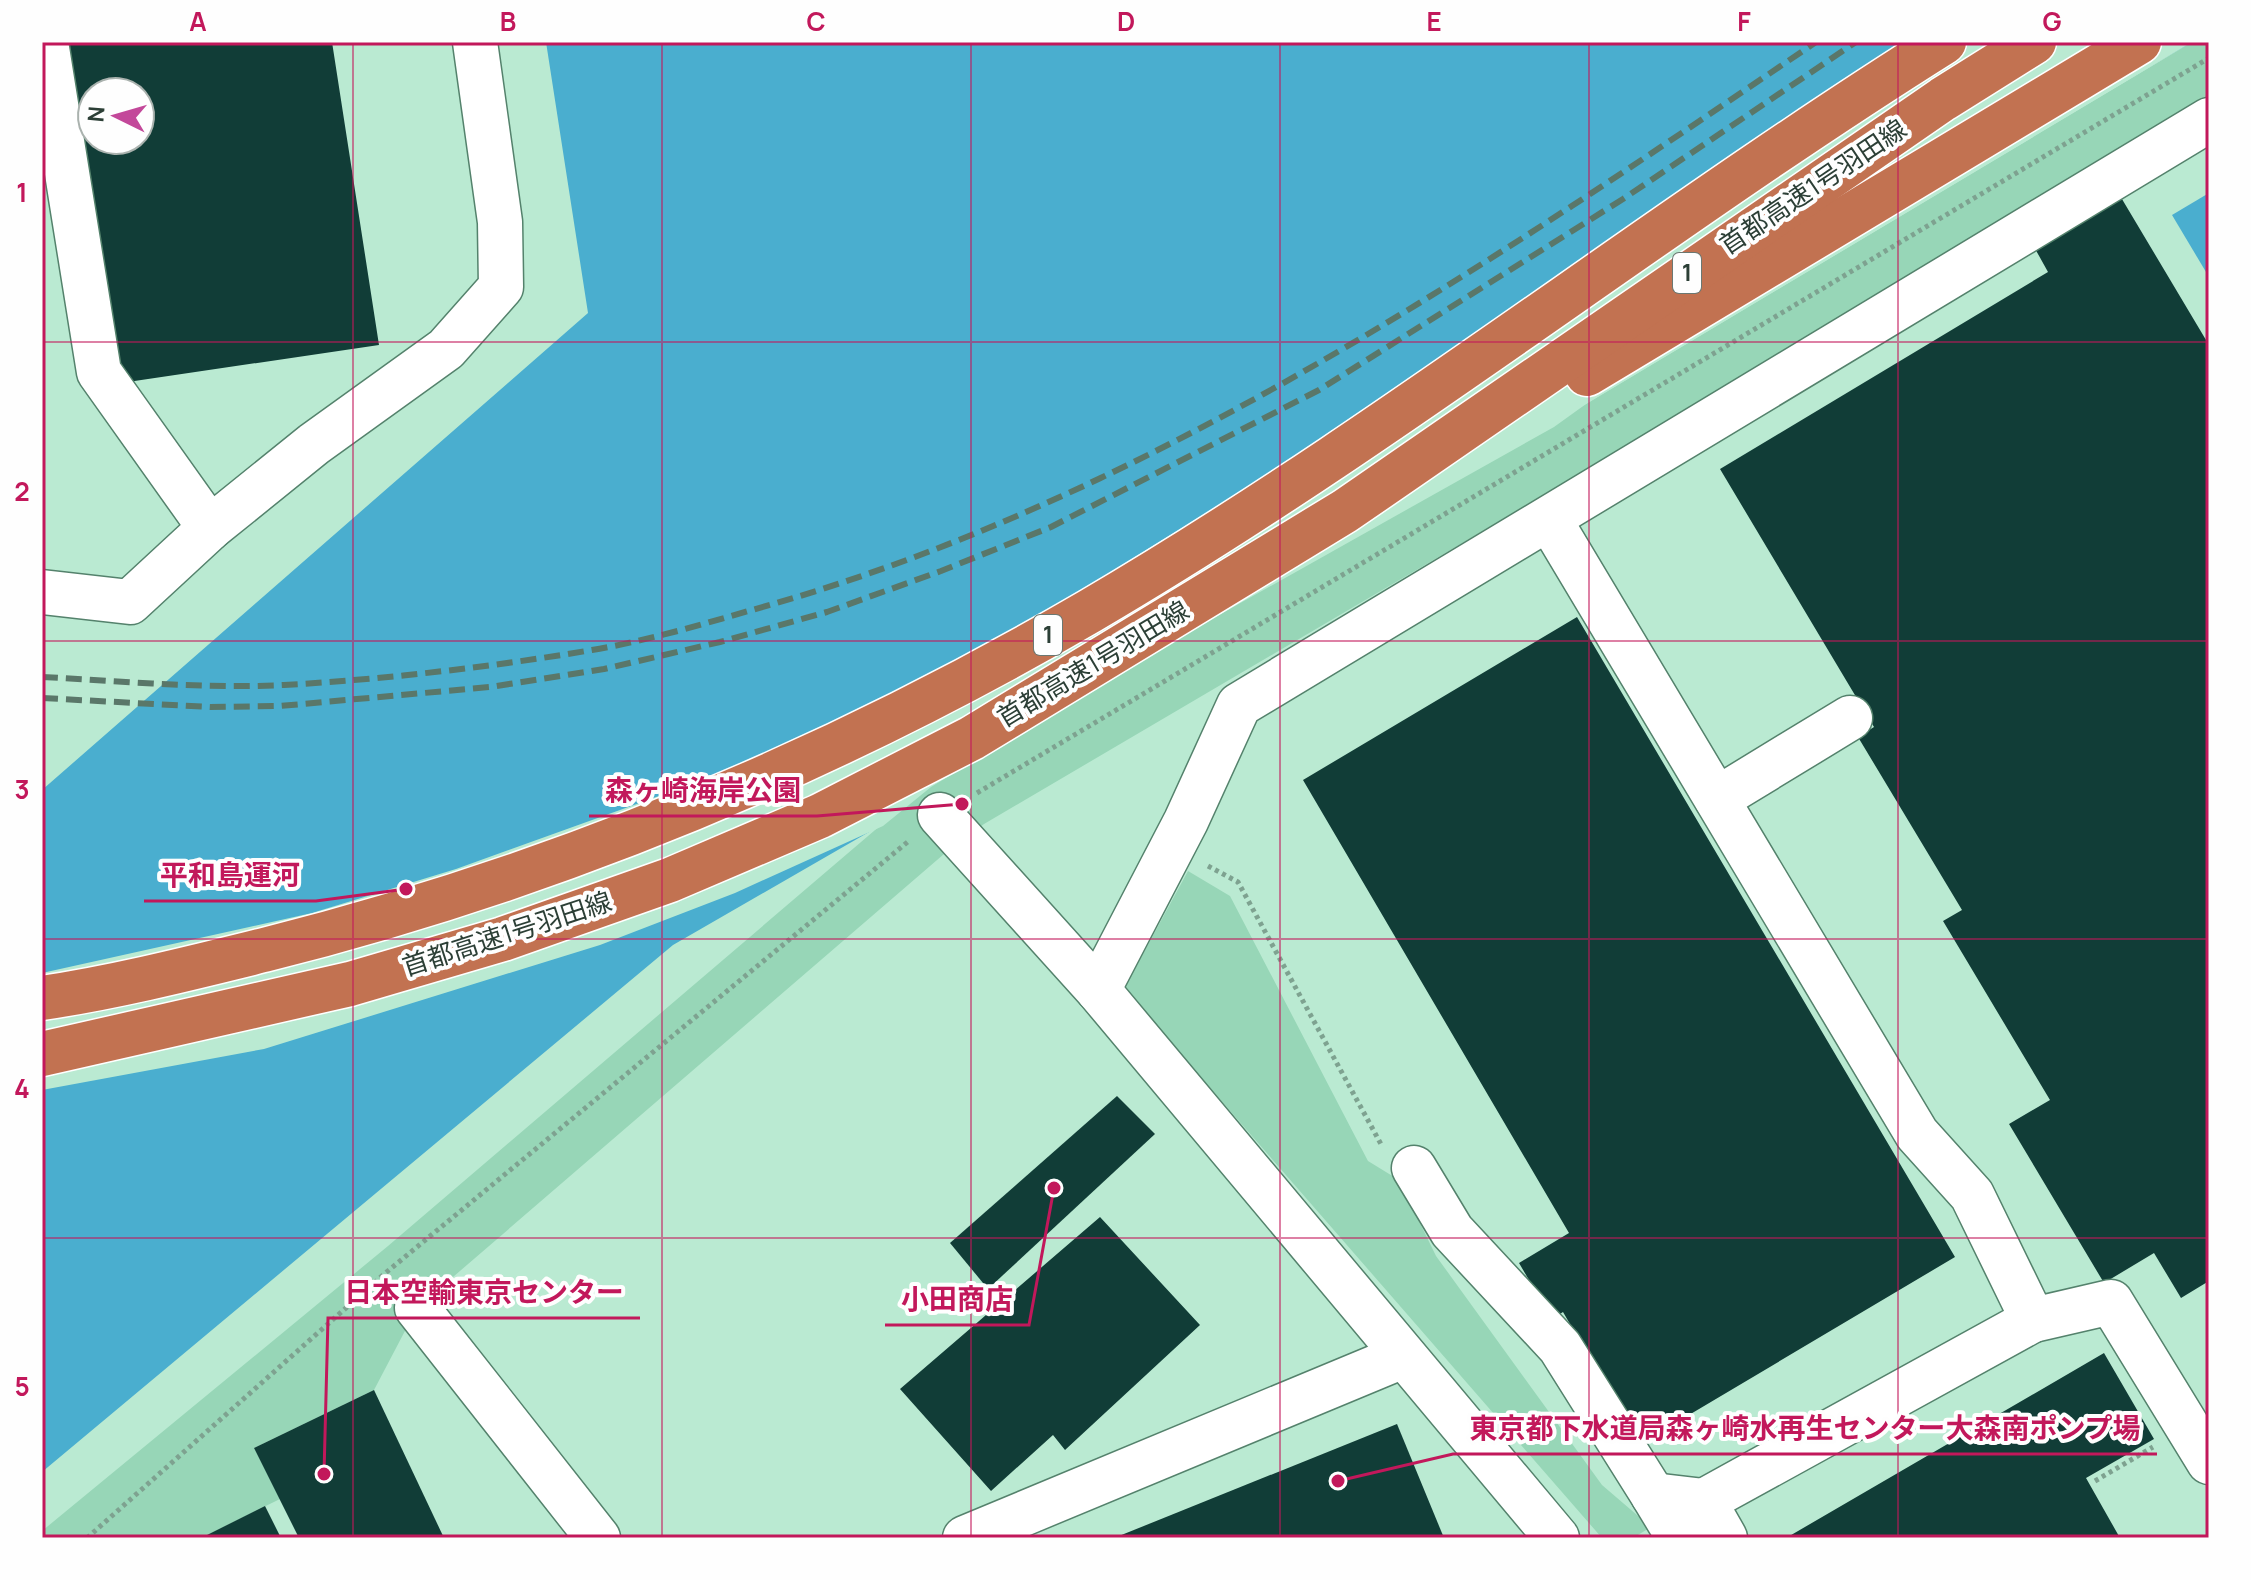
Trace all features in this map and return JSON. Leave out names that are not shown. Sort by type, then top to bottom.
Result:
[{"type":"highway","name":"首都高速1号羽田線","points":[[42,998],[199,966],[303,940],[497,882],[649,828],[795,767],[952,689],[1094,608],[1326,462],[1944,42]]},
{"type":"highway","name":"首都高速1号羽田線","points":[[42,1054],[350,984],[503,939],[670,880],[820,816],[972,738],[1345,511],[1904,125],[2034,42]]},
{"type":"highway","points":[[1345,511],[1655,335],[2139,42]]},
{"type":"street","points":[[46,42],[99,372],[210,528]]},
{"type":"street","points":[[42,592],[130,602],[210,528],[314,444],[446,349],[501,287],[500,222],[475,42]]},
{"type":"street","points":[[1098,990],[1172,848],[1239,705],[2209,120]]},
{"type":"street","points":[[1549,519],[1917,1134],[1972,1195],[2033,1320]]},
{"type":"street","points":[[1717,799],[1850,718]]},
{"type":"street","points":[[940,815],[1098,990],[1557,1538]]},
{"type":"street","points":[[1414,1168],[1452,1231],[1560,1347],[1679,1538]]},
{"type":"street","points":[[1653,1495],[1704,1501],[2033,1320],[2111,1302],[2209,1462]]},
{"type":"street","points":[[417,1308],[598,1538]]},
{"type":"street","points":[[965,1538],[1403,1356]]},
{"type":"street","points":[[1704,1501],[1725,1538]]},
{"type":"path","points":[[87,1538],[383,1275],[940,815],[2209,58]]},
{"type":"path","points":[[1172,848],[1238,882],[1386,1153],[1414,1168]]},
{"type":"green space","points":[[2192,42],[2209,42],[2209,99],[1842,320],[984,824],[944,854],[417,1308],[374,1390],[254,1448],[280,1499],[201,1538],[42,1538],[42,1531],[388,1246],[929,784],[1144,653],[1586,404]]},
{"type":"green space","points":[[1188,871],[1230,896],[1368,1161],[1399,1180],[1436,1256],[1602,1485],[1651,1527],[1633,1538],[1602,1538],[1124,989]]},
{"type":"water","points":[[546,42],[2192,42],[1144,653],[929,784],[869,832],[673,945],[42,1472],[42,790],[588,313]]},
{"type":"water","points":[[2209,193],[2209,277],[2172,215]]},
{"type":"pier","points":[[1908,42],[2192,42],[1586,404],[1554,427],[1146,656],[931,787],[883,826],[735,893],[600,945],[264,1049],[42,1090],[42,973],[312,913],[456,869],[759,760],[874,704],[1056,606],[1248,487]]},
{"type":"building","points":[[67,42],[332,42],[379,345],[121,383],[85,156],[156,156],[156,76],[76,76],[76,99]]},
{"type":"building","points":[[2113,184],[2209,345],[2209,1281],[2181,1298],[2154,1253],[2104,1283],[2009,1124],[2050,1100],[1943,921],[1962,910],[1858,737],[1874,727],[1720,469],[2048,272],[2028,236]]},
{"type":"building","points":[[1577,617],[1955,1257],[1640,1444],[1563,1312],[1552,1319],[1519,1263],[1569,1233],[1303,780]]},
{"type":"building","points":[[1117,1096],[1155,1134],[988,1289],[950,1243]]},
{"type":"building","points":[[1100,1217],[1200,1325],[1065,1450],[1053,1435],[991,1491],[900,1389]]},
{"type":"building","points":[[2104,1353],[2154,1439],[2086,1478],[2120,1538],[1786,1538]]},
{"type":"building","points":[[374,1390],[444,1538],[299,1538],[254,1448]]},
{"type":"building","points":[[1397,1424],[1444,1538],[1114,1538]]},
{"type":"building","points":[[265,1506],[281,1538],[201,1538]]},
{"type":"railway","points":[[42,677],[254,686],[477,667],[592,650],[653,637],[752,610],[897,564],[1037,507],[1174,442],[1306,370],[1565,211],[1816,42]]},
{"type":"railway","points":[[42,698],[210,707],[280,706],[490,687],[604,669],[720,642],[827,612],[941,571],[1051,527],[1319,390],[1623,199],[1856,42]]},
{"type":"place","name":"森ヶ崎海岸公園","points":[[962,804]]},
{"type":"place","name":"平和島運河","points":[[406,889]]},
{"type":"place","name":"小田商店","points":[[1054,1188]]},
{"type":"place","name":"日本空輸東京センター","points":[[324,1474]]},
{"type":"place","name":"東京都下水道局森ヶ崎水再生センター大森南ポンプ場","points":[[1338,1481]]}]
